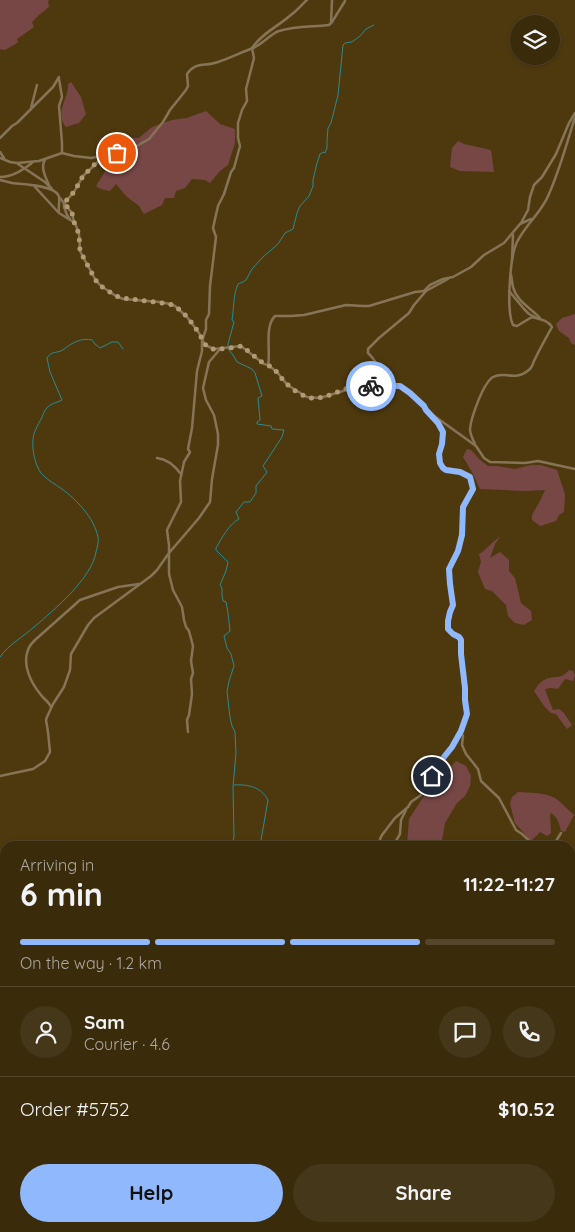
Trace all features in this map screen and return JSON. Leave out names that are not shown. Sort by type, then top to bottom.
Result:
[{"type":"street","points":[[252,48],[262,37],[294,13],[307,0]]},
{"type":"street","points":[[331,23],[332,0]]},
{"type":"street","points":[[0,158],[17,163],[34,162],[62,153],[91,158],[126,150],[141,144],[163,122],[186,90],[188,86],[187,74],[190,69],[195,66],[214,64],[252,48],[264,42],[276,32],[303,26],[329,25],[345,1]]},
{"type":"street","points":[[188,732],[192,694],[191,679],[193,673],[191,661],[193,646],[182,608],[168,574],[169,546],[166,530],[181,502],[181,474],[184,462],[190,452],[188,449],[192,428],[197,371],[206,329],[206,320],[209,314],[210,286],[216,237],[213,228],[218,206],[234,168],[240,146],[238,124],[247,101],[246,89],[254,58],[252,48]]},
{"type":"street","points":[[0,138],[53,87],[59,78],[62,97],[59,106],[62,153]]},
{"type":"street","points":[[31,109],[37,85]]},
{"type":"street","points":[[540,319],[529,318],[522,324],[512,325],[509,310],[509,290],[512,264],[516,243],[550,193],[575,115]]},
{"type":"street","points":[[268,365],[269,334],[272,319],[275,316],[304,314],[346,305],[369,306],[415,292],[424,292],[440,280],[453,277],[470,267],[504,243],[527,214],[534,185],[552,162],[569,123],[575,115]]},
{"type":"street","points":[[0,152],[4,159]]},
{"type":"street","points":[[64,203],[74,192],[83,176],[104,155]]},
{"type":"street","points":[[45,159],[43,162],[45,177],[52,190],[72,213],[72,221],[79,234],[80,251],[98,284],[116,296],[175,306],[188,317],[205,345],[214,349],[242,346],[277,372],[284,381],[298,392],[307,397],[320,398],[356,387],[376,385],[400,386],[440,420],[476,446]]},
{"type":"street","points":[[0,179],[12,175],[34,162]]},
{"type":"street","points":[[17,163],[50,186]]},
{"type":"street","points":[[0,179],[52,190]]},
{"type":"street","points":[[33,185],[40,190],[55,210],[72,221]]},
{"type":"street","points":[[59,213],[60,197]]},
{"type":"street","points":[[520,224],[532,219]]},
{"type":"street","points":[[512,234],[512,264]]},
{"type":"street","points":[[511,273],[513,288],[518,298],[540,319]]},
{"type":"street","points":[[391,386],[384,381],[384,374],[368,353],[368,349],[409,312],[426,292],[449,278]]},
{"type":"street","points":[[509,290],[529,314],[550,324],[552,328],[535,358],[532,368],[514,377],[498,375],[487,382],[472,418],[470,428],[476,446],[484,458],[490,462],[526,464],[538,461],[575,469]]},
{"type":"street","points":[[0,776],[33,769],[45,761],[50,752],[46,720],[67,681],[71,654],[88,625],[98,615],[157,570],[168,553],[199,518],[210,502],[218,434],[214,415],[206,400],[203,388],[209,362],[221,348]]},
{"type":"street","points":[[396,841],[400,834],[401,820],[408,807],[411,802],[421,796],[428,785],[461,731],[467,714],[461,640],[448,629],[448,621],[453,605],[449,569],[458,551],[462,535],[463,507],[473,489],[470,477],[460,472],[446,470],[440,463],[439,454],[443,432],[424,406]]},
{"type":"street","points":[[157,458],[170,463],[181,474]]},
{"type":"street","points":[[51,709],[50,704],[39,693],[29,675],[26,660],[28,648],[80,600],[118,587],[140,584]]},
{"type":"street","points":[[461,731],[463,736],[462,745],[466,754],[478,769],[481,781],[498,798],[516,830],[530,841]]},
{"type":"street","points":[[381,841],[382,835],[395,818],[408,807]]},
{"type":"street","points":[[556,841],[561,834]]},
{"type":"shaded area","points":[[0,0],[49,0],[49,7],[32,22],[34,27],[17,39],[17,43],[5,50],[0,49]]},
{"type":"shaded area","points":[[71,82],[81,97],[86,114],[79,123],[66,127],[61,116],[68,84]]},
{"type":"shaded area","points":[[206,111],[220,124],[235,129],[235,143],[228,165],[210,183],[205,180],[192,179],[185,188],[176,191],[174,198],[165,198],[162,205],[144,214],[139,206],[126,196],[116,184],[110,191],[96,186],[106,170],[118,160],[126,138],[139,138],[152,127]]},
{"type":"shaded area","points":[[458,141],[491,150],[494,172],[460,171],[450,167],[452,148]]},
{"type":"shaded area","points":[[575,314],[575,345],[559,331],[556,324],[562,318]]},
{"type":"shaded area","points":[[467,449],[471,450],[488,466],[515,469],[531,465],[541,465],[557,470],[565,494],[564,512],[559,515],[556,521],[540,526],[532,520],[532,515],[545,490],[480,489],[463,457]]},
{"type":"shaded area","points":[[500,537],[495,544],[490,558],[500,552],[509,560],[509,571],[515,578],[521,603],[531,611],[532,620],[524,625],[515,623],[508,616],[506,605],[492,591],[485,589],[478,572],[481,562],[479,554]]},
{"type":"shaded area","points":[[569,670],[573,671],[575,675],[573,681],[565,679],[558,689],[545,689],[553,710],[559,709],[572,725],[567,729],[556,714],[551,713],[544,706],[534,691],[544,680],[561,676]]},
{"type":"shaded area","points":[[456,761],[466,766],[471,776],[470,786],[445,823],[442,841],[407,841],[409,819],[424,796]]},
{"type":"shaded area","points":[[518,792],[545,794],[561,803],[574,815],[565,832],[561,831],[556,818],[550,813],[551,833],[547,836],[540,832],[531,841],[515,823],[510,804],[512,797]]},
{"type":"waterway","points":[[233,841],[233,787],[236,753],[235,732],[230,717],[227,692],[234,666],[224,636],[230,631],[226,602],[223,601],[220,585],[228,562],[216,548],[229,528],[239,519],[236,512],[244,502],[250,502],[256,493],[256,486],[267,472],[263,466],[282,437],[284,430],[272,429],[271,426],[257,424],[260,420],[258,398],[262,396],[255,373],[252,369],[237,362],[228,349],[234,322],[232,320],[234,297],[238,284],[246,280],[252,269],[278,244],[285,233],[293,229],[300,206],[309,196],[313,186],[320,154],[325,153],[327,148],[328,128],[338,95],[343,45],[352,42],[366,29],[374,25]]},
{"type":"waterway","points":[[0,657],[12,644],[52,612],[80,583],[93,562],[98,544],[96,530],[84,510],[68,493],[48,480],[39,470],[36,462],[33,444],[36,429],[48,407],[62,400],[50,372],[47,358],[51,354],[61,351],[74,343],[89,339],[100,348],[112,342],[118,342],[123,349]]},
{"type":"waterway","points":[[234,785],[254,787],[262,792],[268,800],[261,841]]},
{"type":"way so far","points":[[117,153],[104,155],[83,176],[74,192],[64,203],[74,217],[79,234],[80,251],[98,284],[116,296],[175,306],[188,317],[205,345],[214,349],[242,346],[277,372],[289,386],[307,397],[320,398],[351,388],[371,386]]},
{"type":"route","points":[[371,386],[400,386],[424,406],[443,432],[439,454],[440,463],[446,470],[460,472],[470,477],[473,489],[463,507],[462,535],[458,551],[449,569],[453,605],[448,621],[448,629],[461,640],[467,714],[461,731],[452,747],[432,776]]}]
